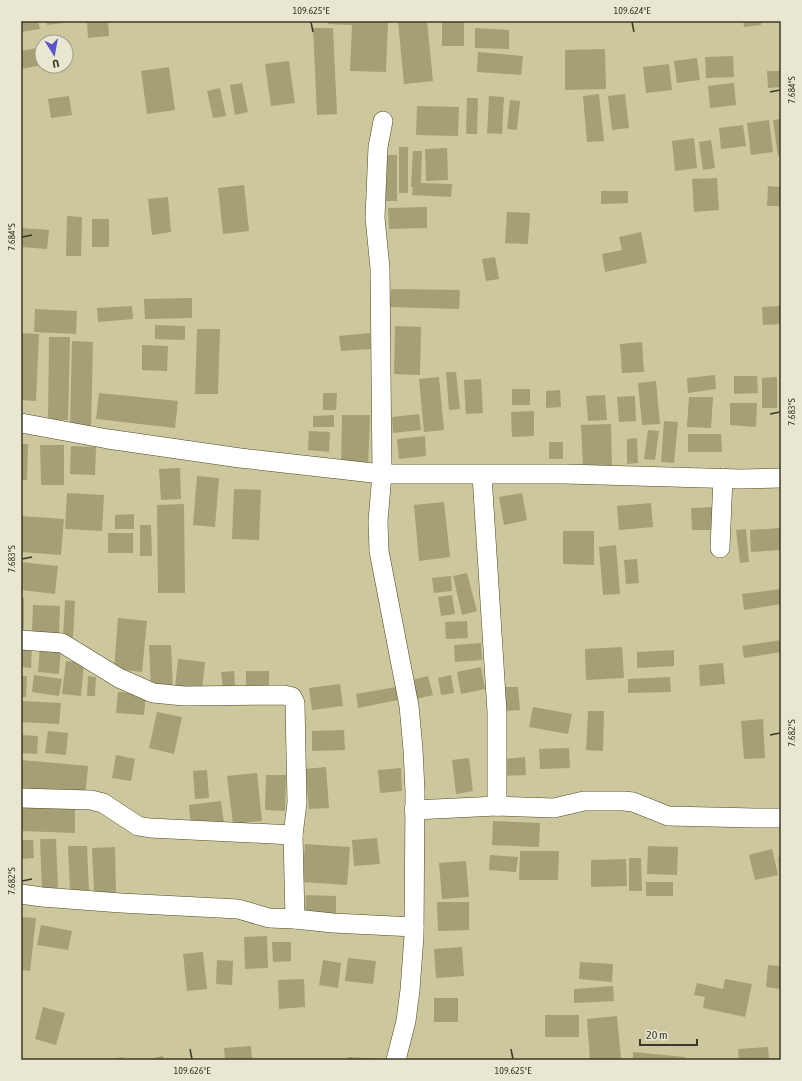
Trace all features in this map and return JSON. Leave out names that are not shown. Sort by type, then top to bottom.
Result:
[{"type":"street","points":[[383,121],[378,147],[375,218],[380,268],[382,474],[378,521],[379,551],[409,706],[413,749],[414,810],[414,927],[410,990],[406,1021],[398,1052]]},
{"type":"street","points":[[21,423],[108,439],[240,458],[382,474],[565,474],[740,479],[781,478]]},
{"type":"street","points":[[482,475],[497,712],[497,806]]},
{"type":"street","points":[[720,548],[723,478]]},
{"type":"street","points":[[21,640],[62,643],[119,678],[153,693],[184,696],[284,695],[292,697],[295,703],[297,803],[294,835],[295,919]]},
{"type":"street","points":[[21,798],[91,800],[103,803],[138,826],[150,828],[294,835]]},
{"type":"street","points":[[414,810],[497,806],[554,808],[584,801],[624,801],[633,802],[668,816],[781,818]]},
{"type":"street","points":[[21,894],[42,897],[238,909],[269,918],[414,927]]},
{"type":"building","points":[[21,21],[38,21],[40,29],[21,32]]},
{"type":"building","points":[[47,21],[70,21],[70,22],[47,25]]},
{"type":"building","points":[[87,21],[108,21],[109,36],[88,38]]},
{"type":"building","points":[[328,21],[388,21],[386,72],[350,71],[352,25],[328,24]]},
{"type":"building","points":[[398,21],[427,21],[433,81],[404,84]]},
{"type":"building","points":[[442,21],[464,21],[464,46],[442,46]]},
{"type":"building","points":[[743,21],[761,21],[761,25],[744,27]]},
{"type":"building","points":[[313,28],[333,28],[337,114],[317,115]]},
{"type":"building","points":[[475,28],[509,30],[509,49],[475,48]]},
{"type":"building","points":[[34,49],[34,67],[21,69],[21,51]]},
{"type":"building","points":[[605,49],[606,89],[565,90],[565,50]]},
{"type":"building","points":[[478,52],[523,56],[521,75],[477,72]]},
{"type":"building","points":[[733,56],[734,77],[706,78],[705,57]]},
{"type":"building","points":[[697,58],[700,80],[677,83],[674,61]]},
{"type":"building","points":[[289,61],[295,103],[271,106],[265,64]]},
{"type":"building","points":[[669,64],[672,90],[646,93],[643,67]]},
{"type":"building","points":[[169,67],[175,110],[147,114],[141,71]]},
{"type":"building","points":[[767,71],[781,71],[781,87],[768,88]]},
{"type":"building","points":[[242,83],[248,112],[235,115],[230,85]]},
{"type":"building","points":[[734,83],[736,105],[710,108],[708,86]]},
{"type":"building","points":[[220,88],[226,116],[213,118],[207,91]]},
{"type":"building","points":[[599,94],[604,141],[587,142],[583,96]]},
{"type":"building","points":[[625,94],[629,128],[612,130],[608,96]]},
{"type":"building","points":[[69,96],[72,115],[51,118],[48,99]]},
{"type":"building","points":[[489,96],[504,97],[502,134],[487,133]]},
{"type":"building","points":[[467,98],[478,98],[477,134],[466,134]]},
{"type":"building","points":[[510,100],[520,101],[517,130],[507,129]]},
{"type":"building","points":[[417,106],[459,107],[458,136],[416,135]]},
{"type":"building","points":[[781,119],[781,155],[778,156],[773,120]]},
{"type":"building","points":[[769,120],[773,152],[751,155],[747,123]]},
{"type":"building","points":[[743,125],[746,146],[721,149],[719,128]]},
{"type":"building","points":[[694,138],[697,168],[675,171],[672,141]]},
{"type":"building","points":[[711,140],[715,168],[703,170],[699,142]]},
{"type":"building","points":[[399,147],[408,147],[408,193],[399,193]]},
{"type":"building","points":[[447,148],[448,180],[426,181],[425,149]]},
{"type":"building","points":[[413,151],[422,151],[421,183],[452,184],[451,197],[412,195]]},
{"type":"building","points":[[382,155],[397,155],[397,201],[382,201]]},
{"type":"building","points":[[717,178],[719,210],[694,212],[692,179]]},
{"type":"building","points":[[244,185],[249,231],[223,234],[218,188]]},
{"type":"building","points":[[768,186],[781,187],[781,206],[767,206]]},
{"type":"building","points":[[601,191],[628,191],[628,203],[601,204]]},
{"type":"building","points":[[168,197],[171,232],[152,235],[148,199]]},
{"type":"building","points":[[427,207],[427,228],[389,229],[388,208]]},
{"type":"building","points":[[507,212],[530,213],[528,244],[505,243]]},
{"type":"building","points":[[67,216],[82,217],[81,256],[66,256]]},
{"type":"building","points":[[92,219],[109,219],[109,247],[92,247]]},
{"type":"building","points":[[21,228],[49,230],[47,249],[21,247]]},
{"type":"building","points":[[641,232],[647,263],[605,272],[602,254],[622,250],[619,237]]},
{"type":"building","points":[[495,257],[499,279],[486,281],[482,259]]},
{"type":"building","points":[[391,289],[460,290],[459,309],[390,307]]},
{"type":"building","points":[[192,298],[192,318],[145,319],[144,299]]},
{"type":"building","points":[[132,306],[133,319],[98,322],[97,308]]},
{"type":"building","points":[[781,306],[781,324],[763,325],[762,307]]},
{"type":"building","points":[[35,309],[77,311],[76,334],[34,332]]},
{"type":"building","points":[[155,325],[185,326],[185,340],[155,339]]},
{"type":"building","points":[[395,326],[421,327],[420,375],[394,374]]},
{"type":"building","points":[[197,329],[220,329],[218,394],[195,394]]},
{"type":"building","points":[[21,333],[39,334],[36,401],[21,400]]},
{"type":"building","points":[[370,333],[371,349],[341,351],[339,336]]},
{"type":"building","points":[[49,337],[70,337],[68,420],[48,420]]},
{"type":"building","points":[[72,341],[93,342],[91,429],[70,429]]},
{"type":"building","points":[[642,342],[644,372],[622,373],[620,344]]},
{"type":"building","points":[[142,345],[168,346],[167,371],[142,370]]},
{"type":"building","points":[[446,372],[456,372],[460,409],[449,410]]},
{"type":"building","points":[[715,375],[716,389],[688,393],[687,378]]},
{"type":"building","points":[[734,376],[757,376],[758,393],[734,394]]},
{"type":"building","points":[[439,377],[444,430],[424,432],[419,379]]},
{"type":"building","points":[[777,377],[777,408],[762,408],[762,378]]},
{"type":"building","points":[[481,379],[483,413],[466,414],[464,380]]},
{"type":"building","points":[[656,381],[660,424],[642,425],[638,383]]},
{"type":"building","points":[[512,389],[530,389],[530,405],[512,405]]},
{"type":"building","points":[[560,390],[561,407],[546,408],[546,391]]},
{"type":"building","points":[[99,393],[178,401],[175,428],[96,419]]},
{"type":"building","points":[[323,393],[337,393],[336,410],[323,410]]},
{"type":"building","points":[[605,395],[607,420],[588,421],[586,396]]},
{"type":"building","points":[[635,396],[636,421],[619,422],[617,397]]},
{"type":"building","points":[[689,397],[713,397],[711,428],[687,427]]},
{"type":"building","points":[[730,403],[757,403],[756,427],[730,425]]},
{"type":"building","points":[[534,411],[534,436],[512,437],[511,412]]},
{"type":"building","points":[[419,414],[421,430],[393,433],[392,417]]},
{"type":"building","points":[[334,415],[334,427],[313,427],[313,416]]},
{"type":"building","points":[[342,415],[370,415],[368,468],[341,467]]},
{"type":"building","points":[[664,421],[678,422],[674,463],[661,462]]},
{"type":"building","points":[[611,424],[612,467],[583,468],[581,425]]},
{"type":"building","points":[[648,430],[659,431],[655,460],[644,459]]},
{"type":"building","points":[[309,431],[330,432],[329,452],[308,450]]},
{"type":"building","points":[[688,434],[721,434],[722,452],[688,452]]},
{"type":"building","points":[[425,436],[426,456],[399,459],[397,439]]},
{"type":"building","points":[[637,438],[638,463],[627,464],[627,439]]},
{"type":"building","points":[[549,442],[563,442],[563,459],[549,459]]},
{"type":"building","points":[[21,444],[28,444],[27,480],[21,480]]},
{"type":"building","points":[[40,445],[64,445],[64,485],[41,485]]},
{"type":"building","points":[[71,446],[96,447],[95,475],[70,474]]},
{"type":"building","points":[[180,468],[181,499],[161,500],[159,469]]},
{"type":"building","points":[[197,476],[219,478],[215,527],[193,525]]},
{"type":"building","points":[[234,489],[261,490],[259,540],[232,539]]},
{"type":"building","points":[[67,493],[104,495],[102,531],[65,529]]},
{"type":"building","points":[[522,493],[527,520],[504,525],[499,497]]},
{"type":"building","points":[[444,502],[450,557],[419,561],[414,505]]},
{"type":"building","points":[[651,503],[653,527],[619,530],[617,506]]},
{"type":"building","points":[[184,504],[185,593],[158,593],[157,505]]},
{"type":"building","points":[[713,507],[713,530],[692,530],[691,508]]},
{"type":"building","points":[[134,514],[134,529],[115,529],[115,515]]},
{"type":"building","points":[[21,516],[64,519],[61,555],[21,552]]},
{"type":"building","points":[[140,525],[151,525],[152,556],[140,556]]},
{"type":"building","points":[[781,528],[781,550],[751,552],[750,530]]},
{"type":"building","points":[[746,529],[749,562],[740,563],[736,530]]},
{"type":"building","points":[[563,531],[594,531],[594,565],[563,564]]},
{"type":"building","points":[[108,533],[133,533],[133,553],[108,553]]},
{"type":"building","points":[[616,545],[620,594],[603,595],[599,547]]},
{"type":"building","points":[[637,559],[639,583],[626,584],[624,560]]},
{"type":"building","points":[[21,562],[58,566],[55,594],[21,590]]},
{"type":"building","points":[[467,573],[477,611],[462,615],[453,576]]},
{"type":"building","points":[[451,576],[452,591],[434,593],[432,578]]},
{"type":"building","points":[[781,589],[781,604],[744,610],[742,594]]},
{"type":"building","points":[[452,595],[455,614],[441,616],[438,597]]},
{"type":"building","points":[[21,597],[24,598],[24,635],[21,635]]},
{"type":"building","points":[[65,600],[75,601],[73,637],[63,637]]},
{"type":"building","points":[[33,605],[60,606],[59,634],[32,633]]},
{"type":"building","points":[[118,618],[147,621],[142,672],[114,669]]},
{"type":"building","points":[[467,621],[468,638],[446,639],[445,622]]},
{"type":"building","points":[[781,640],[781,652],[744,658],[742,646]]},
{"type":"building","points":[[481,643],[482,660],[455,662],[454,645]]},
{"type":"building","points":[[149,645],[171,645],[173,689],[151,689]]},
{"type":"building","points":[[21,647],[32,648],[31,668],[21,667]]},
{"type":"building","points":[[40,647],[61,648],[59,674],[38,672]]},
{"type":"building","points":[[622,647],[624,678],[586,680],[585,649]]},
{"type":"building","points":[[674,650],[674,666],[637,668],[637,652]]},
{"type":"building","points":[[178,659],[205,662],[202,690],[175,687]]},
{"type":"building","points":[[66,661],[84,663],[81,696],[62,694]]},
{"type":"building","points":[[723,663],[725,684],[700,686],[699,665]]},
{"type":"building","points":[[481,667],[485,689],[461,694],[457,672]]},
{"type":"building","points":[[234,671],[235,685],[223,687],[221,672]]},
{"type":"building","points":[[246,671],[269,671],[269,688],[246,688]]},
{"type":"building","points":[[34,675],[62,679],[59,696],[32,692]]},
{"type":"building","points":[[451,675],[454,693],[441,695],[438,678]]},
{"type":"building","points":[[21,676],[27,676],[26,697],[21,697]]},
{"type":"building","points":[[88,676],[96,677],[95,696],[87,696]]},
{"type":"building","points":[[428,676],[433,695],[416,699],[412,680]]},
{"type":"building","points":[[670,677],[671,692],[628,693],[628,679]]},
{"type":"building","points":[[340,684],[343,706],[312,710],[309,688]]},
{"type":"building","points":[[396,687],[398,700],[358,708],[356,694]]},
{"type":"building","points":[[504,687],[518,687],[520,710],[506,711]]},
{"type":"building","points":[[118,692],[146,694],[144,715],[116,713]]},
{"type":"building","points":[[21,701],[61,703],[59,724],[21,722]]},
{"type":"building","points":[[533,707],[572,714],[568,734],[529,727]]},
{"type":"building","points":[[588,711],[604,711],[603,751],[586,750]]},
{"type":"building","points":[[157,712],[182,717],[174,754],[149,748]]},
{"type":"building","points":[[763,719],[765,758],[744,759],[741,721]]},
{"type":"building","points":[[344,730],[345,750],[312,751],[312,731]]},
{"type":"building","points":[[48,731],[68,733],[66,755],[45,753]]},
{"type":"building","points":[[21,735],[38,736],[37,754],[21,753]]},
{"type":"building","points":[[569,748],[570,768],[540,769],[539,749]]},
{"type":"building","points":[[116,755],[135,759],[131,781],[112,778]]},
{"type":"building","points":[[525,757],[526,775],[505,776],[504,759]]},
{"type":"building","points":[[469,758],[473,791],[456,794],[452,760]]},
{"type":"building","points":[[21,760],[88,766],[85,798],[21,792]]},
{"type":"building","points":[[326,767],[329,808],[309,809],[305,769]]},
{"type":"building","points":[[401,768],[402,791],[380,793],[378,770]]},
{"type":"building","points":[[207,770],[209,798],[195,799],[193,771]]},
{"type":"building","points":[[257,773],[262,821],[233,824],[227,776]]},
{"type":"building","points":[[266,775],[286,775],[285,811],[265,810]]},
{"type":"building","points":[[221,801],[224,823],[191,827],[189,805]]},
{"type":"building","points":[[21,807],[75,808],[75,833],[21,831]]},
{"type":"building","points":[[493,821],[540,823],[539,847],[492,845]]},
{"type":"building","points":[[377,838],[380,864],[354,866],[352,840]]},
{"type":"building","points":[[40,839],[56,839],[58,888],[42,889]]},
{"type":"building","points":[[21,840],[33,840],[34,858],[21,859]]},
{"type":"building","points":[[305,844],[350,847],[347,885],[302,882]]},
{"type":"building","points":[[68,846],[87,846],[89,890],[70,891]]},
{"type":"building","points":[[648,846],[678,847],[677,875],[647,874]]},
{"type":"building","points":[[115,847],[116,892],[94,893],[92,848]]},
{"type":"building","points":[[772,849],[778,875],[755,880],[749,855]]},
{"type":"building","points":[[520,851],[559,851],[558,880],[519,880]]},
{"type":"building","points":[[490,855],[518,857],[516,872],[489,870]]},
{"type":"building","points":[[778,857],[781,857],[781,875],[780,875]]},
{"type":"building","points":[[629,858],[641,858],[642,891],[629,891]]},
{"type":"building","points":[[626,859],[627,886],[591,887],[591,860]]},
{"type":"building","points":[[466,861],[469,897],[442,899],[439,863]]},
{"type":"building","points":[[646,882],[673,882],[673,896],[646,896]]},
{"type":"building","points":[[306,895],[336,896],[336,915],[305,915]]},
{"type":"building","points":[[437,902],[469,902],[469,930],[438,931]]},
{"type":"building","points":[[21,917],[36,918],[30,971],[21,970]]},
{"type":"building","points":[[41,925],[72,931],[68,950],[37,945]]},
{"type":"building","points":[[267,936],[268,968],[245,969],[244,937]]},
{"type":"building","points":[[272,942],[291,942],[291,961],[273,962]]},
{"type":"building","points":[[462,947],[464,976],[436,978],[434,949]]},
{"type":"building","points":[[203,952],[207,989],[187,991],[183,954]]},
{"type":"building","points":[[348,958],[376,961],[373,984],[345,981]]},
{"type":"building","points":[[217,960],[233,961],[232,985],[216,984]]},
{"type":"building","points":[[323,960],[341,963],[338,988],[319,985]]},
{"type":"building","points":[[580,962],[613,964],[612,982],[579,979]]},
{"type":"building","points":[[768,965],[781,966],[781,989],[766,987]]},
{"type":"building","points":[[304,979],[305,1007],[279,1009],[278,980]]},
{"type":"building","points":[[725,979],[752,984],[745,1017],[703,1008],[705,997],[694,995],[697,983],[723,989]]},
{"type":"building","points":[[613,986],[614,1001],[574,1003],[574,989]]},
{"type":"building","points":[[434,998],[458,998],[458,1022],[434,1022]]},
{"type":"building","points":[[43,1007],[65,1013],[56,1045],[35,1039]]},
{"type":"building","points":[[545,1015],[579,1015],[579,1037],[545,1037]]},
{"type":"building","points":[[617,1016],[621,1059],[590,1060],[587,1019]]},
{"type":"building","points":[[251,1046],[252,1060],[225,1060],[224,1048]]},
{"type":"building","points":[[768,1047],[769,1060],[739,1060],[738,1049]]},
{"type":"building","points":[[633,1052],[685,1057],[685,1060],[633,1060]]},
{"type":"building","points":[[163,1056],[164,1060],[149,1060],[149,1059]]},
{"type":"building","points":[[123,1057],[124,1060],[112,1060],[112,1059]]},
{"type":"building","points":[[348,1057],[380,1059],[380,1060],[347,1060]]}]
